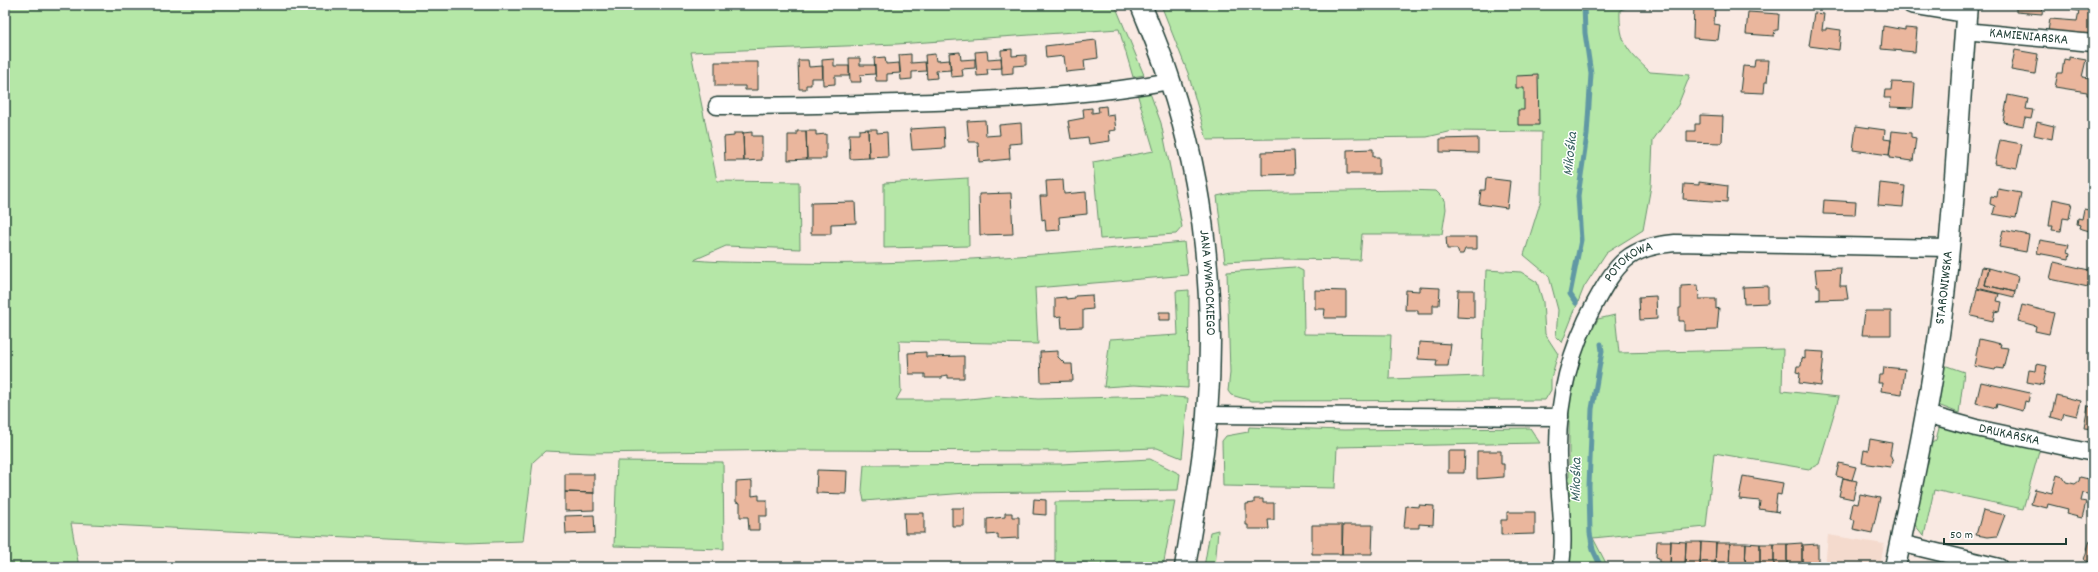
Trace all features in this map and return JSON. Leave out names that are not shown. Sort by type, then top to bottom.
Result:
[{"type":"street","name":"JANA WYWROCKIEGO","points":[[1141,5],[1170,81],[1185,131],[1195,184],[1210,295],[1210,348],[1207,415],[1185,567]]},
{"type":"street","name":"KAMIENIARSKA","points":[[1911,5],[2093,43]]},
{"type":"street","name":"STARONIWSKA","points":[[1895,567],[1926,414],[1942,311],[1966,16]]},
{"type":"street","points":[[717,106],[853,105],[995,99],[1058,95],[1170,81]]},
{"type":"street","name":"POTOKOWA","points":[[1561,567],[1562,531],[1558,449],[1564,384],[1576,343],[1604,286],[1616,267],[1632,253],[1652,245],[1675,243],[1948,248]]},
{"type":"street","name":"DRUKARSKA","points":[[1926,414],[1976,428],[2093,453]]},
{"type":"street","points":[[1207,415],[1560,417]]},
{"type":"street","points":[[1900,543],[1999,567]]},
{"type":"shaded area","points":[[1828,535],[1884,544],[1880,567],[1825,567]]},
{"type":"green space","points":[[5,5],[1115,5],[1144,75],[1133,77],[1119,29],[897,44],[691,52],[717,181],[799,182],[800,249],[726,246],[694,260],[788,263],[887,263],[1036,255],[1184,242],[1188,275],[1035,288],[1038,344],[899,341],[901,391],[896,400],[960,400],[998,396],[1038,399],[1162,396],[1188,398],[1182,458],[1157,448],[1062,451],[798,450],[591,453],[545,451],[533,462],[523,541],[466,543],[71,523],[79,567],[5,567]]},
{"type":"green space","points":[[1161,5],[1634,5],[1620,10],[1621,31],[1626,46],[1650,72],[1690,75],[1678,105],[1653,140],[1651,186],[1643,230],[1606,253],[1584,287],[1562,343],[1556,337],[1558,310],[1549,276],[1524,255],[1541,200],[1542,132],[1453,131],[1427,137],[1207,140],[1188,73]]},
{"type":"green space","points":[[1137,93],[1150,93],[1161,123],[1182,227],[1176,234],[1100,239],[1093,162],[1154,151]]},
{"type":"green space","points":[[968,178],[969,246],[884,248],[884,183]]},
{"type":"green space","points":[[1406,190],[1436,191],[1445,200],[1446,209],[1442,234],[1362,234],[1360,260],[1280,259],[1225,262],[1217,196],[1231,193]]},
{"type":"green space","points":[[1295,267],[1303,271],[1304,334],[1391,335],[1389,379],[1482,376],[1486,270],[1521,272],[1537,282],[1543,302],[1545,334],[1558,354],[1551,378],[1551,390],[1545,400],[1252,401],[1231,395],[1228,391],[1230,373],[1227,272]]},
{"type":"green space","points":[[1189,290],[1188,388],[1134,385],[1104,387],[1110,339],[1178,335],[1176,291]]},
{"type":"green space","points":[[1615,315],[1619,353],[1783,349],[1782,391],[1839,397],[1819,464],[1809,469],[1714,453],[1706,527],[1593,538],[1608,567],[1569,567],[1569,401],[1577,361],[1598,319]]},
{"type":"green space","points":[[1944,365],[1964,372],[1959,413],[1938,405]]},
{"type":"green space","points":[[1940,424],[2040,448],[2023,509],[1934,490],[1924,536],[1914,524],[1931,444],[1936,440]]},
{"type":"green space","points":[[1249,427],[1344,430],[1530,428],[1540,443],[1337,447],[1335,488],[1223,486],[1222,441],[1226,436],[1248,432]]},
{"type":"green space","points":[[1150,459],[1180,474],[1178,490],[966,493],[864,501],[862,491],[864,465],[1061,464]]},
{"type":"green space","points":[[617,461],[723,462],[724,549],[614,546]]},
{"type":"green space","points":[[1175,501],[1163,567],[1055,562],[1055,502]]},
{"type":"green space","points":[[1218,530],[1215,567],[1204,567],[1210,532]]},
{"type":"building","points":[[1694,5],[1715,7],[1714,24],[1720,25],[1718,40],[1693,38]]},
{"type":"building","points":[[2016,5],[2043,5],[2042,14],[2016,12]]},
{"type":"building","points":[[2074,5],[2093,5],[2093,35],[2048,31],[2050,19],[2077,21],[2079,11],[2073,10]]},
{"type":"building","points":[[1748,12],[1779,14],[1778,30],[1775,30],[1774,36],[1746,34]]},
{"type":"building","points":[[1814,13],[1824,14],[1822,30],[1826,30],[1826,28],[1841,30],[1839,50],[1809,46]]},
{"type":"building","points":[[1883,26],[1905,30],[1905,28],[1917,29],[1915,52],[1881,49]]},
{"type":"building","points":[[1096,40],[1098,58],[1084,60],[1085,70],[1066,72],[1064,56],[1046,58],[1045,46]]},
{"type":"building","points":[[1012,49],[1012,56],[1026,55],[1026,65],[1013,66],[1013,73],[1002,74],[1001,50]]},
{"type":"building","points":[[2015,50],[2038,54],[2035,74],[2011,70]]},
{"type":"building","points":[[987,51],[988,59],[1001,58],[1002,68],[987,69],[988,75],[977,76],[975,52]]},
{"type":"building","points":[[960,52],[961,60],[975,59],[975,68],[962,69],[963,76],[951,77],[949,53]]},
{"type":"building","points":[[911,54],[911,63],[925,62],[926,71],[912,72],[912,79],[901,80],[899,55]]},
{"type":"building","points":[[935,54],[936,61],[950,60],[951,70],[936,71],[937,78],[927,79],[925,55]]},
{"type":"building","points":[[885,57],[886,64],[899,63],[900,73],[887,74],[887,81],[876,81],[874,58]]},
{"type":"building","points":[[2069,57],[2086,60],[2082,77],[2090,78],[2089,81],[2093,82],[2093,96],[2087,95],[2087,92],[2055,87],[2058,73],[2062,73],[2064,59],[2069,60]]},
{"type":"building","points":[[849,58],[860,58],[860,65],[875,65],[875,74],[860,75],[861,82],[850,82]]},
{"type":"building","points":[[834,59],[834,66],[849,66],[849,76],[835,76],[835,84],[823,85],[822,60]]},
{"type":"building","points":[[798,60],[808,60],[809,67],[823,66],[823,78],[811,78],[811,85],[806,85],[806,89],[799,89]]},
{"type":"building","points":[[1755,60],[1769,60],[1767,82],[1765,82],[1764,93],[1740,92],[1743,66],[1754,67]]},
{"type":"building","points":[[715,62],[758,62],[758,90],[745,90],[745,86],[715,86]]},
{"type":"building","points":[[1538,75],[1539,125],[1518,125],[1518,110],[1524,110],[1524,88],[1516,88],[1516,76]]},
{"type":"building","points":[[1892,82],[1915,83],[1913,108],[1890,107],[1891,98],[1884,98],[1885,90],[1891,90]]},
{"type":"building","points":[[2008,95],[2028,99],[2026,109],[2033,110],[2031,119],[2025,118],[2023,126],[2003,122]]},
{"type":"building","points":[[1106,106],[1107,116],[1114,115],[1116,130],[1109,131],[1110,141],[1089,144],[1088,137],[1071,139],[1068,121],[1084,118],[1083,109],[1092,108],[1092,113],[1099,112],[1098,107]]},
{"type":"building","points":[[1700,115],[1723,116],[1722,143],[1687,142],[1687,131],[1695,131],[1695,124],[1700,124]]},
{"type":"building","points":[[985,120],[986,136],[1000,135],[999,125],[1021,123],[1022,143],[1009,144],[1010,159],[979,162],[978,142],[969,142],[967,121]]},
{"type":"building","points":[[2037,122],[2054,126],[2052,139],[2034,135]]},
{"type":"building","points":[[1856,126],[1885,130],[1884,139],[1891,140],[1889,155],[1853,150]]},
{"type":"building","points":[[944,127],[945,148],[912,150],[910,129]]},
{"type":"building","points":[[868,129],[877,129],[877,133],[887,132],[888,157],[869,158]]},
{"type":"building","points":[[868,129],[869,158],[850,159],[849,134],[859,134],[859,130]]},
{"type":"building","points":[[797,131],[806,131],[807,159],[788,160],[788,135],[797,135]]},
{"type":"building","points":[[806,131],[816,131],[816,135],[826,134],[826,159],[807,159]]},
{"type":"building","points":[[1892,131],[1911,133],[1911,137],[1916,138],[1913,161],[1889,158]]},
{"type":"building","points":[[752,132],[752,136],[762,136],[762,160],[744,161],[743,133]]},
{"type":"building","points":[[734,133],[743,133],[744,161],[725,161],[724,137],[734,136]]},
{"type":"building","points":[[1478,138],[1478,153],[1440,152],[1440,139]]},
{"type":"building","points":[[2000,140],[2022,144],[2017,168],[1995,164]]},
{"type":"building","points":[[1373,149],[1373,157],[1379,157],[1379,174],[1347,174],[1347,150]]},
{"type":"building","points":[[1294,151],[1295,174],[1262,175],[1262,152]]},
{"type":"building","points":[[1486,178],[1510,181],[1507,208],[1479,204],[1481,190],[1485,190]]},
{"type":"building","points":[[1063,180],[1064,194],[1086,192],[1087,214],[1059,217],[1060,230],[1046,231],[1045,219],[1042,220],[1040,196],[1047,196],[1046,181]]},
{"type":"building","points":[[1699,182],[1728,186],[1727,202],[1683,199],[1684,184],[1699,185]]},
{"type":"building","points":[[1880,183],[1905,186],[1903,207],[1878,205]]},
{"type":"building","points":[[1998,189],[2021,193],[2016,218],[1993,214],[1995,206],[1990,204],[1991,196],[1997,197]]},
{"type":"building","points":[[1011,193],[1013,234],[980,235],[979,194]]},
{"type":"building","points":[[2053,199],[2072,203],[2069,219],[2063,218],[2061,231],[2052,230],[2053,226],[2049,226]]},
{"type":"building","points":[[1824,200],[1856,202],[1855,215],[1823,214]]},
{"type":"building","points":[[855,202],[856,223],[831,224],[831,234],[811,234],[811,203]]},
{"type":"building","points":[[2084,209],[2093,211],[2093,232],[2079,228],[2080,225],[2077,224],[2078,218],[2082,219]]},
{"type":"building","points":[[2003,230],[2029,235],[2026,252],[1999,247]]},
{"type":"building","points":[[1446,237],[1477,237],[1477,249],[1465,249],[1463,254],[1459,254],[1457,249],[1447,249]]},
{"type":"building","points":[[2040,240],[2069,245],[2067,253],[2070,254],[2069,259],[2037,253]]},
{"type":"building","points":[[2054,262],[2093,271],[2093,288],[2050,279]]},
{"type":"building","points":[[1982,267],[1989,268],[1985,285],[2015,292],[2014,297],[1977,288]]},
{"type":"building","points":[[1841,268],[1840,286],[1846,286],[1848,299],[1816,300],[1820,299],[1820,287],[1817,287],[1815,269]]},
{"type":"building","points":[[1989,268],[2018,276],[2015,292],[1985,285]]},
{"type":"building","points":[[1698,285],[1699,299],[1716,299],[1716,309],[1719,308],[1717,330],[1684,331],[1684,321],[1679,321],[1679,308],[1681,308],[1681,286]]},
{"type":"building","points":[[1768,286],[1768,303],[1744,304],[1743,287]]},
{"type":"building","points":[[1419,287],[1440,288],[1439,305],[1433,305],[1433,314],[1418,314],[1418,310],[1405,310],[1406,290],[1419,291]]},
{"type":"building","points":[[1977,289],[1999,294],[1997,301],[2002,302],[2000,312],[1995,311],[1993,321],[1971,316]]},
{"type":"building","points":[[1315,290],[1346,291],[1346,318],[1324,318],[1325,309],[1315,309]]},
{"type":"building","points":[[1458,290],[1474,290],[1474,318],[1457,317]]},
{"type":"building","points":[[1092,295],[1093,309],[1083,310],[1083,327],[1062,328],[1061,316],[1055,317],[1055,298],[1066,297],[1066,299],[1075,298],[1075,296]]},
{"type":"building","points":[[1656,296],[1657,319],[1640,320],[1639,297]]},
{"type":"building","points":[[2022,305],[2054,313],[2049,334],[2035,331],[2036,326],[2018,321]]},
{"type":"building","points":[[1865,311],[1891,311],[1891,335],[1862,335]]},
{"type":"building","points":[[1159,312],[1170,312],[1170,320],[1159,320]]},
{"type":"building","points":[[1979,339],[2001,344],[2000,347],[2008,348],[2003,369],[1996,368],[1995,370],[1974,366]]},
{"type":"building","points":[[1419,342],[1451,344],[1448,366],[1436,366],[1437,360],[1418,359]]},
{"type":"building","points":[[1058,351],[1058,357],[1065,364],[1072,364],[1073,381],[1041,382],[1040,352]]},
{"type":"building","points":[[1805,351],[1824,352],[1821,386],[1799,383],[1800,373],[1796,372],[1797,366],[1801,366],[1802,358],[1805,359]]},
{"type":"building","points":[[926,352],[926,357],[964,356],[964,378],[948,378],[948,375],[942,376],[942,378],[925,378],[925,374],[909,374],[908,353]]},
{"type":"building","points":[[2037,364],[2047,366],[2043,385],[2027,382],[2029,370],[2036,371]]},
{"type":"building","points":[[1884,367],[1905,369],[1902,394],[1881,391],[1882,383],[1878,383],[1879,375],[1883,375]]},
{"type":"building","points":[[1981,382],[2030,393],[2028,402],[2025,401],[2023,411],[1997,404],[1996,408],[1976,403]]},
{"type":"building","points":[[2056,395],[2081,401],[2077,416],[2064,413],[2062,420],[2051,417]]},
{"type":"building","points":[[2088,406],[2093,407],[2093,429],[2084,428]]},
{"type":"building","points":[[1870,439],[1892,443],[1890,455],[1893,462],[1890,467],[1862,463],[1864,450],[1868,451]]},
{"type":"building","points":[[1448,451],[1465,451],[1464,473],[1448,473]]},
{"type":"building","points":[[1477,451],[1501,451],[1501,464],[1504,464],[1504,477],[1477,479]]},
{"type":"building","points":[[1839,463],[1856,467],[1852,480],[1836,476]]},
{"type":"building","points":[[817,470],[847,471],[846,494],[816,493]]},
{"type":"building","points":[[565,474],[594,474],[594,493],[565,492]]},
{"type":"building","points":[[2057,475],[2063,477],[2066,482],[2075,484],[2079,481],[2080,477],[2093,480],[2092,495],[2083,493],[2081,501],[2086,502],[2082,518],[2066,514],[2068,509],[2048,504],[2047,508],[2031,504],[2035,489],[2052,493]]},
{"type":"building","points":[[1743,476],[1783,483],[1781,495],[1777,494],[1775,511],[1779,512],[1759,509],[1760,501],[1739,499]]},
{"type":"building","points":[[1843,478],[1857,481],[1853,499],[1839,496]]},
{"type":"building","points":[[752,481],[752,496],[759,495],[759,500],[767,500],[767,516],[759,516],[759,530],[749,530],[748,517],[740,517],[740,503],[736,502],[736,482]]},
{"type":"building","points":[[565,492],[594,493],[594,510],[565,511]]},
{"type":"building","points":[[1860,494],[1880,498],[1872,533],[1853,529],[1855,520],[1850,519],[1853,503],[1858,504]]},
{"type":"building","points":[[1034,499],[1046,500],[1046,515],[1033,514]]},
{"type":"building","points":[[1254,499],[1263,499],[1263,503],[1274,503],[1274,520],[1268,520],[1269,529],[1248,529],[1248,525],[1246,525],[1246,504],[1254,503]]},
{"type":"building","points":[[1419,505],[1434,506],[1433,525],[1419,524],[1419,528],[1404,528],[1406,506],[1419,507]]},
{"type":"building","points":[[952,508],[964,508],[964,526],[952,526]]},
{"type":"building","points":[[1983,510],[2005,515],[1997,536],[1988,537],[1976,535]]},
{"type":"building","points":[[1507,512],[1535,512],[1535,534],[1501,535],[1501,520],[1507,520]]},
{"type":"building","points":[[904,513],[924,513],[924,533],[905,533]]},
{"type":"building","points":[[1005,513],[1012,513],[1012,517],[1019,517],[1019,538],[998,539],[998,534],[987,535],[987,519],[1005,517]]},
{"type":"building","points":[[594,515],[595,533],[566,534],[565,516]]},
{"type":"building","points":[[1312,525],[1342,525],[1342,554],[1312,554]]},
{"type":"building","points":[[1343,525],[1373,525],[1372,554],[1342,554]]},
{"type":"building","points":[[2090,540],[2093,541],[2093,563],[2084,560]]},
{"type":"building","points":[[1657,541],[1671,541],[1670,567],[1662,567],[1662,563],[1659,563],[1659,558],[1656,557]]},
{"type":"building","points":[[1671,541],[1686,542],[1685,567],[1670,567]]},
{"type":"building","points":[[1686,542],[1701,542],[1700,567],[1685,567]]},
{"type":"building","points":[[1701,542],[1716,543],[1715,567],[1700,567]]},
{"type":"building","points":[[1716,543],[1730,543],[1729,567],[1715,567]]},
{"type":"building","points":[[1730,543],[1746,543],[1745,567],[1729,567]]},
{"type":"building","points":[[1746,543],[1760,544],[1760,567],[1745,567]]},
{"type":"building","points":[[1802,543],[1802,567],[1787,567],[1787,544]]},
{"type":"building","points":[[1760,544],[1774,544],[1774,567],[1760,567]]},
{"type":"building","points":[[1774,544],[1787,544],[1787,567],[1774,567]]},
{"type":"building","points":[[1818,544],[1818,567],[1802,567],[1802,545]]},
{"type":"waterway","name":"Mikośka","points":[[1576,303],[1570,294],[1581,240],[1578,196],[1587,135],[1591,74],[1585,33],[1584,5]]},
{"type":"waterway","name":"Mikośka","points":[[1601,344],[1602,351],[1592,409],[1589,486],[1590,533],[1593,550],[1601,567]]}]
